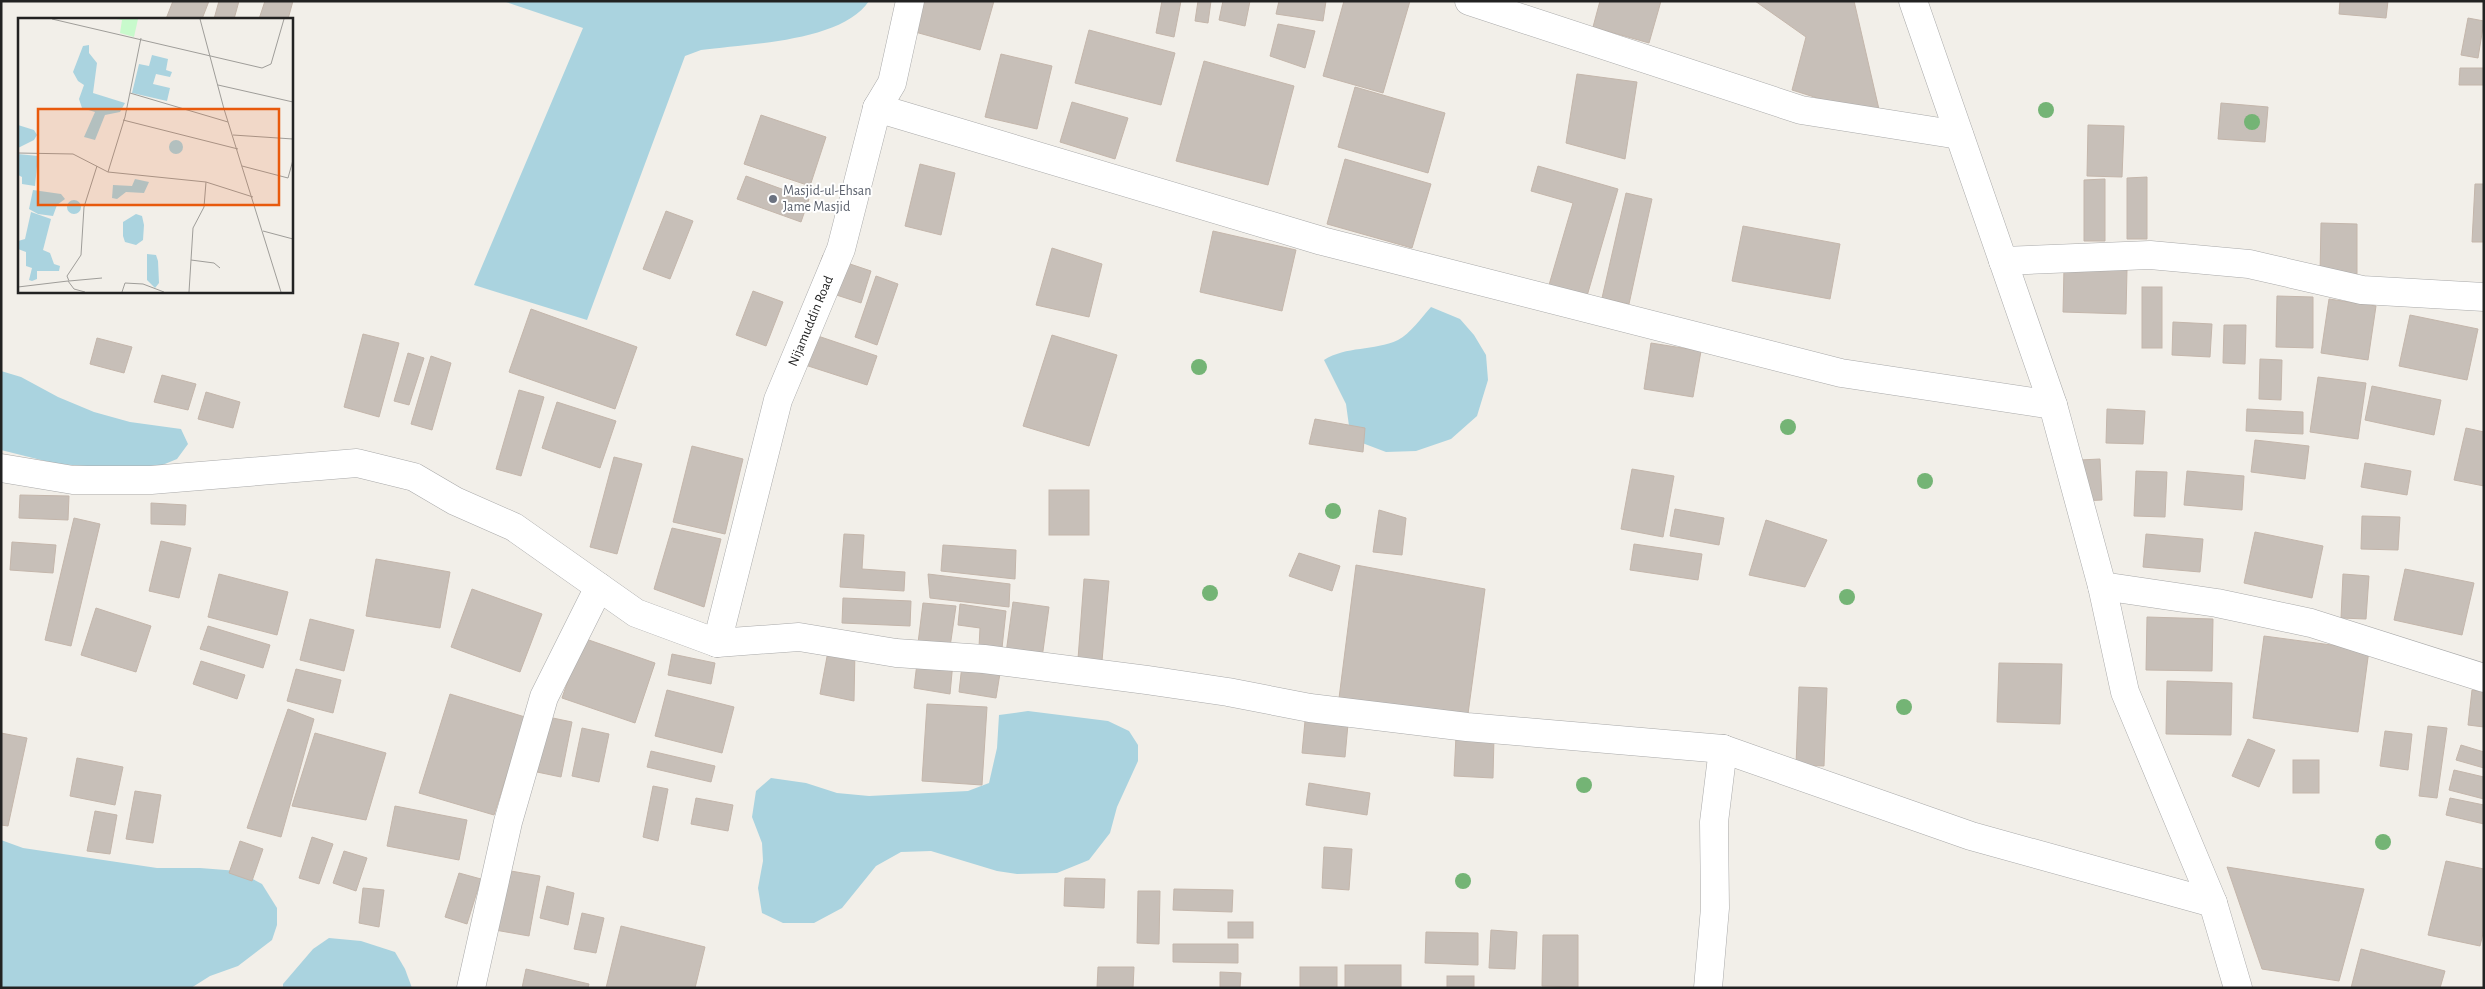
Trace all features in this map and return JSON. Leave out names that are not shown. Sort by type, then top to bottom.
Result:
[{"type":"street","name":"Nijamuddin Road","points":[[717,643],[778,400],[841,249],[877,108],[892,83],[910,1]]},
{"type":"street","points":[[1468,1],[1801,110],[1959,135]]},
{"type":"street","points":[[1913,1],[2053,405],[2102,586],[2125,692],[2213,903],[2238,988]]},
{"type":"street","points":[[877,108],[1322,241],[1831,371],[2053,405]]},
{"type":"street","points":[[2003,261],[2150,255],[2248,264],[2362,290],[2484,296]]},
{"type":"street","points":[[1,468],[73,480],[151,480],[357,462],[414,477],[455,501],[514,527],[636,613],[717,643],[799,637],[896,653],[984,659],[1147,680],[1340,712],[1467,727],[1723,749],[1971,836],[2213,903]]},
{"type":"street","points":[[2102,586],[2217,603],[2311,623],[2484,678]]},
{"type":"street","points":[[471,988],[508,822],[544,697],[599,588]]},
{"type":"street","points":[[1708,988],[1715,908],[1714,822],[1723,749]]},
{"type":"water","points":[[503,1],[869,1],[856,15],[838,25],[816,33],[767,43],[701,50],[685,56],[587,320],[474,285],[583,28]]},
{"type":"water","points":[[1431,307],[1460,319],[1474,335],[1486,355],[1488,380],[1477,416],[1451,439],[1416,451],[1386,452],[1357,441],[1349,426],[1346,404],[1324,360],[1351,350],[1379,346],[1398,340],[1411,330]]},
{"type":"water","points":[[1,371],[21,377],[58,397],[94,412],[130,422],[181,429],[188,444],[177,459],[160,466],[117,468],[57,464],[1,450]]},
{"type":"water","points":[[1028,711],[1108,721],[1129,731],[1138,745],[1138,761],[1117,807],[1110,833],[1089,860],[1057,873],[1017,874],[997,871],[931,851],[901,852],[876,866],[842,908],[814,923],[783,923],[762,913],[758,888],[763,861],[762,843],[752,817],[756,791],[771,778],[806,783],[837,793],[869,796],[968,791],[989,783],[997,748],[999,715]]},
{"type":"water","points":[[1,840],[23,848],[157,868],[200,868],[238,871],[262,884],[277,908],[277,925],[272,940],[238,966],[210,976],[191,988],[1,988]]},
{"type":"water","points":[[329,938],[361,941],[395,952],[405,969],[412,988],[283,988],[283,984],[313,949]]},
{"type":"building","points":[[173,1],[209,1],[202,18],[166,18]]},
{"type":"building","points":[[219,1],[239,1],[234,18],[214,18]]},
{"type":"building","points":[[265,1],[293,1],[288,18],[259,18]]},
{"type":"building","points":[[915,1],[994,1],[980,50],[908,30]]},
{"type":"building","points":[[1162,1],[1181,1],[1174,37],[1156,33]]},
{"type":"building","points":[[1198,1],[1211,1],[1208,23],[1195,21]]},
{"type":"building","points":[[1223,1],[1250,1],[1245,26],[1219,20]]},
{"type":"building","points":[[1279,1],[1326,1],[1323,21],[1276,14]]},
{"type":"building","points":[[1344,1],[1410,1],[1383,93],[1323,76]]},
{"type":"building","points":[[1600,1],[1661,1],[1649,43],[1593,27]]},
{"type":"building","points":[[1755,1],[1854,1],[1881,118],[1792,90],[1806,37]]},
{"type":"building","points":[[2340,1],[2388,1],[2386,18],[2339,14]]},
{"type":"building","points":[[2468,18],[2484,21],[2478,58],[2461,55]]},
{"type":"building","points":[[1278,24],[1315,31],[1305,68],[1270,56]]},
{"type":"building","points":[[1089,30],[1175,53],[1161,105],[1075,83]]},
{"type":"building","points":[[1001,54],[1052,66],[1037,129],[985,117]]},
{"type":"building","points":[[1204,61],[1294,86],[1268,185],[1176,161]]},
{"type":"building","points":[[2460,68],[2484,68],[2484,85],[2459,85]]},
{"type":"building","points":[[1577,74],[1637,82],[1625,159],[1566,143]]},
{"type":"building","points":[[1355,87],[1445,113],[1428,173],[1338,147]]},
{"type":"building","points":[[1072,102],[1128,118],[1115,159],[1060,142]]},
{"type":"building","points":[[2221,103],[2268,107],[2265,142],[2218,139]]},
{"type":"building","points":[[761,115],[826,137],[810,186],[744,164]]},
{"type":"building","points":[[2088,125],[2124,126],[2122,177],[2087,176]]},
{"type":"building","points":[[1345,159],[1431,184],[1412,248],[1327,224]]},
{"type":"building","points":[[920,164],[955,173],[941,235],[905,226]]},
{"type":"building","points":[[1538,166],[1618,189],[1587,296],[1549,285],[1573,203],[1531,191]]},
{"type":"building","name":"Masjid-ul-Ehsan Jame Masjid","points":[[746,176],[809,199],[801,222],[737,199]]},
{"type":"building","points":[[2147,177],[2147,239],[2127,239],[2127,178]]},
{"type":"building","points":[[2105,179],[2105,241],[2084,241],[2084,180]]},
{"type":"building","points":[[2475,184],[2484,184],[2484,242],[2472,242]]},
{"type":"building","points":[[1626,193],[1652,199],[1629,304],[1602,298]]},
{"type":"building","points":[[666,211],[693,221],[670,279],[643,269]]},
{"type":"building","points":[[2321,223],[2357,224],[2357,275],[2320,274]]},
{"type":"building","points":[[1743,226],[1840,244],[1830,299],[1732,281]]},
{"type":"building","points":[[1213,231],[1296,250],[1282,311],[1200,292]]},
{"type":"building","points":[[1052,248],[1102,264],[1089,317],[1036,305]]},
{"type":"building","points":[[823,255],[871,271],[861,303],[812,287]]},
{"type":"building","points":[[2064,268],[2127,269],[2126,314],[2063,312]]},
{"type":"building","points":[[876,276],[898,284],[877,345],[855,337]]},
{"type":"building","points":[[2142,287],[2162,287],[2162,348],[2142,348]]},
{"type":"building","points":[[753,291],[783,302],[766,346],[736,335]]},
{"type":"building","points":[[2277,296],[2313,297],[2313,348],[2276,347]]},
{"type":"building","points":[[2329,299],[2376,306],[2368,360],[2321,353]]},
{"type":"building","points":[[531,309],[637,347],[615,409],[509,372]]},
{"type":"building","points":[[2410,315],[2478,329],[2467,380],[2399,366]]},
{"type":"building","points":[[2173,322],[2212,324],[2210,357],[2172,355]]},
{"type":"building","points":[[2224,325],[2246,325],[2245,364],[2223,363]]},
{"type":"building","points":[[809,333],[877,356],[867,385],[799,363]]},
{"type":"building","points":[[363,334],[399,343],[379,417],[344,407]]},
{"type":"building","points":[[1052,335],[1117,355],[1089,446],[1023,426]]},
{"type":"building","points":[[97,338],[132,347],[124,373],[90,364]]},
{"type":"building","points":[[1651,343],[1701,351],[1693,397],[1644,389]]},
{"type":"building","points":[[408,353],[424,358],[409,405],[394,401]]},
{"type":"building","points":[[431,356],[451,363],[432,430],[411,424]]},
{"type":"building","points":[[2260,359],[2282,360],[2281,400],[2259,399]]},
{"type":"building","points":[[162,375],[196,384],[188,410],[154,402]]},
{"type":"building","points":[[2318,377],[2366,383],[2358,439],[2310,432]]},
{"type":"building","points":[[2372,386],[2441,400],[2434,435],[2365,420]]},
{"type":"building","points":[[519,390],[544,397],[521,476],[496,469]]},
{"type":"building","points":[[206,392],[240,402],[233,428],[198,419]]},
{"type":"building","points":[[557,402],[616,421],[600,468],[542,448]]},
{"type":"building","points":[[2107,409],[2145,411],[2143,444],[2106,443]]},
{"type":"building","points":[[2247,409],[2303,412],[2303,434],[2246,431]]},
{"type":"building","points":[[1315,419],[1365,428],[1363,452],[1309,444]]},
{"type":"building","points":[[2466,428],[2484,432],[2484,486],[2454,480]]},
{"type":"building","points":[[2255,440],[2309,446],[2305,479],[2251,472]]},
{"type":"building","points":[[692,446],[743,459],[725,534],[673,522]]},
{"type":"building","points":[[614,457],[642,464],[617,554],[590,547]]},
{"type":"building","points":[[2100,459],[2102,500],[2082,501],[2080,460]]},
{"type":"building","points":[[2365,463],[2411,471],[2407,495],[2361,487]]},
{"type":"building","points":[[1632,469],[1674,476],[1663,537],[1621,529]]},
{"type":"building","points":[[2136,471],[2167,472],[2165,517],[2134,516]]},
{"type":"building","points":[[2187,471],[2244,476],[2242,510],[2184,505]]},
{"type":"building","points":[[1049,490],[1089,490],[1089,535],[1049,535]]},
{"type":"building","points":[[20,495],[69,496],[68,520],[19,518]]},
{"type":"building","points":[[151,503],[186,505],[185,525],[151,524]]},
{"type":"building","points":[[1675,509],[1724,518],[1719,545],[1670,536]]},
{"type":"building","points":[[1379,510],[1406,518],[1402,555],[1373,552]]},
{"type":"building","points":[[2362,516],[2400,517],[2398,550],[2361,549]]},
{"type":"building","points":[[74,518],[100,524],[71,646],[45,640]]},
{"type":"building","points":[[1766,520],[1827,540],[1805,587],[1749,575]]},
{"type":"building","points":[[672,528],[721,539],[704,607],[654,589]]},
{"type":"building","points":[[2255,532],[2323,546],[2312,598],[2244,583]]},
{"type":"building","points":[[844,534],[864,535],[862,569],[905,572],[904,591],[840,587]]},
{"type":"building","points":[[2146,534],[2203,539],[2200,572],[2143,567]]},
{"type":"building","points":[[161,541],[191,548],[179,598],[149,591]]},
{"type":"building","points":[[12,542],[56,545],[53,573],[10,570]]},
{"type":"building","points":[[1634,544],[1702,554],[1698,580],[1630,570]]},
{"type":"building","points":[[943,545],[1016,550],[1015,579],[941,571]]},
{"type":"building","points":[[1299,553],[1340,566],[1332,591],[1289,576]]},
{"type":"building","points":[[376,559],[450,572],[440,628],[366,616]]},
{"type":"building","points":[[1356,565],[1485,589],[1467,721],[1338,706]]},
{"type":"building","points":[[2405,569],[2474,583],[2462,635],[2394,620]]},
{"type":"building","points":[[219,574],[288,592],[277,635],[208,617]]},
{"type":"building","points":[[928,574],[1010,584],[1009,607],[930,598]]},
{"type":"building","points":[[2343,574],[2369,576],[2366,619],[2341,618]]},
{"type":"building","points":[[1084,579],[1109,581],[1102,661],[1078,659]]},
{"type":"building","points":[[472,589],[542,614],[520,672],[451,647]]},
{"type":"building","points":[[843,598],[911,601],[910,626],[842,623]]},
{"type":"building","points":[[1013,602],[1049,607],[1042,658],[1006,653]]},
{"type":"building","points":[[923,603],[956,606],[950,647],[918,643]]},
{"type":"building","points":[[960,604],[1006,611],[1002,648],[979,647],[980,628],[958,625]]},
{"type":"building","points":[[96,608],[151,626],[136,672],[81,655]]},
{"type":"building","points":[[2147,617],[2213,619],[2212,671],[2146,670]]},
{"type":"building","points":[[310,619],[354,630],[344,671],[300,660]]},
{"type":"building","points":[[208,626],[270,645],[263,668],[200,649]]},
{"type":"building","points":[[2264,636],[2369,650],[2358,732],[2253,718]]},
{"type":"building","points":[[583,638],[655,663],[635,723],[562,698]]},
{"type":"building","points":[[829,646],[855,650],[854,701],[820,694]]},
{"type":"building","points":[[672,654],[715,663],[711,684],[668,675]]},
{"type":"building","points":[[201,661],[245,675],[237,699],[193,684]]},
{"type":"building","points":[[953,662],[950,694],[914,688],[917,663]]},
{"type":"building","points":[[1999,663],[2062,664],[2060,724],[1997,722]]},
{"type":"building","points":[[962,665],[1001,667],[996,698],[959,692]]},
{"type":"building","points":[[296,669],[341,680],[333,713],[287,701]]},
{"type":"building","points":[[2167,681],[2232,683],[2231,735],[2166,734]]},
{"type":"building","points":[[1799,687],[1827,688],[1824,766],[1796,765]]},
{"type":"building","points":[[667,690],[734,707],[722,753],[655,736]]},
{"type":"building","points":[[2472,690],[2484,692],[2484,727],[2468,725]]},
{"type":"building","points":[[450,694],[525,717],[494,815],[419,793]]},
{"type":"building","points":[[927,704],[987,707],[982,785],[922,781]]},
{"type":"building","points":[[288,709],[314,719],[281,837],[247,828]]},
{"type":"building","points":[[548,717],[572,722],[561,777],[537,772]]},
{"type":"building","points":[[1305,721],[1348,724],[1345,757],[1302,753]]},
{"type":"building","points":[[2428,726],[2447,728],[2437,798],[2419,796]]},
{"type":"building","points":[[582,728],[609,734],[599,782],[572,776]]},
{"type":"building","points":[[2385,731],[2412,734],[2408,770],[2380,766]]},
{"type":"building","points":[[1,733],[27,738],[8,826],[1,825]]},
{"type":"building","points":[[315,733],[386,753],[366,820],[292,806]]},
{"type":"building","points":[[1456,736],[1494,737],[1493,778],[1454,776]]},
{"type":"building","points":[[2248,739],[2275,750],[2259,787],[2232,776]]},
{"type":"building","points":[[2461,745],[2484,752],[2484,768],[2456,760]]},
{"type":"building","points":[[651,751],[715,766],[711,782],[647,767]]},
{"type":"building","points":[[77,758],[123,767],[115,805],[70,796]]},
{"type":"building","points":[[2293,760],[2319,760],[2319,793],[2293,793]]},
{"type":"building","points":[[2454,770],[2484,777],[2484,799],[2449,790]]},
{"type":"building","points":[[1309,783],[1370,793],[1367,815],[1306,805]]},
{"type":"building","points":[[653,786],[668,789],[658,841],[643,837]]},
{"type":"building","points":[[135,791],[161,795],[153,843],[126,839]]},
{"type":"building","points":[[696,798],[733,805],[728,831],[691,824]]},
{"type":"building","points":[[2450,798],[2484,805],[2484,824],[2446,815]]},
{"type":"building","points":[[395,806],[467,820],[459,860],[387,846]]},
{"type":"building","points":[[95,811],[117,815],[110,854],[87,851]]},
{"type":"building","points":[[312,837],[333,844],[319,884],[299,878]]},
{"type":"building","points":[[240,841],[263,849],[252,881],[229,873]]},
{"type":"building","points":[[1324,847],[1352,849],[1349,890],[1322,888]]},
{"type":"building","points":[[344,851],[367,858],[356,891],[333,883]]},
{"type":"building","points":[[2446,861],[2484,869],[2484,929],[2480,946],[2428,935]]},
{"type":"building","points":[[2227,867],[2364,889],[2339,981],[2262,969]]},
{"type":"building","points":[[505,870],[540,876],[529,936],[495,930]]},
{"type":"building","points":[[459,873],[481,879],[467,924],[445,917]]},
{"type":"building","points":[[1065,878],[1105,879],[1104,908],[1064,906]]},
{"type":"building","points":[[547,886],[574,893],[568,925],[540,918]]},
{"type":"building","points":[[363,888],[384,890],[379,927],[359,923]]},
{"type":"building","points":[[1174,889],[1233,890],[1232,912],[1173,910]]},
{"type":"building","points":[[1138,891],[1160,891],[1159,944],[1137,943]]},
{"type":"building","points":[[582,913],[604,918],[596,953],[574,949]]},
{"type":"building","points":[[1228,922],[1253,922],[1253,938],[1228,938]]},
{"type":"building","points":[[621,926],[705,947],[695,988],[606,988]]},
{"type":"building","points":[[1491,930],[1517,932],[1515,969],[1489,968]]},
{"type":"building","points":[[1426,932],[1478,933],[1478,965],[1425,963]]},
{"type":"building","points":[[1543,935],[1578,935],[1578,987],[1542,986]]},
{"type":"building","points":[[1173,944],[1238,944],[1238,963],[1173,962]]},
{"type":"building","points":[[2361,949],[2445,971],[2440,988],[2351,988]]},
{"type":"building","points":[[1345,965],[1401,965],[1401,988],[1345,988]]},
{"type":"building","points":[[1098,967],[1134,967],[1133,988],[1097,988]]},
{"type":"building","points":[[1300,967],[1337,967],[1337,988],[1300,988]]},
{"type":"building","points":[[526,969],[589,984],[588,988],[522,988]]},
{"type":"building","points":[[1220,972],[1241,973],[1240,988],[1220,988]]},
{"type":"building","points":[[1447,976],[1474,976],[1474,988],[1447,988]]},
{"type":"place","name":"Masjid-ul-Ehsan Jame Masjid","points":[[773,199]]}]
